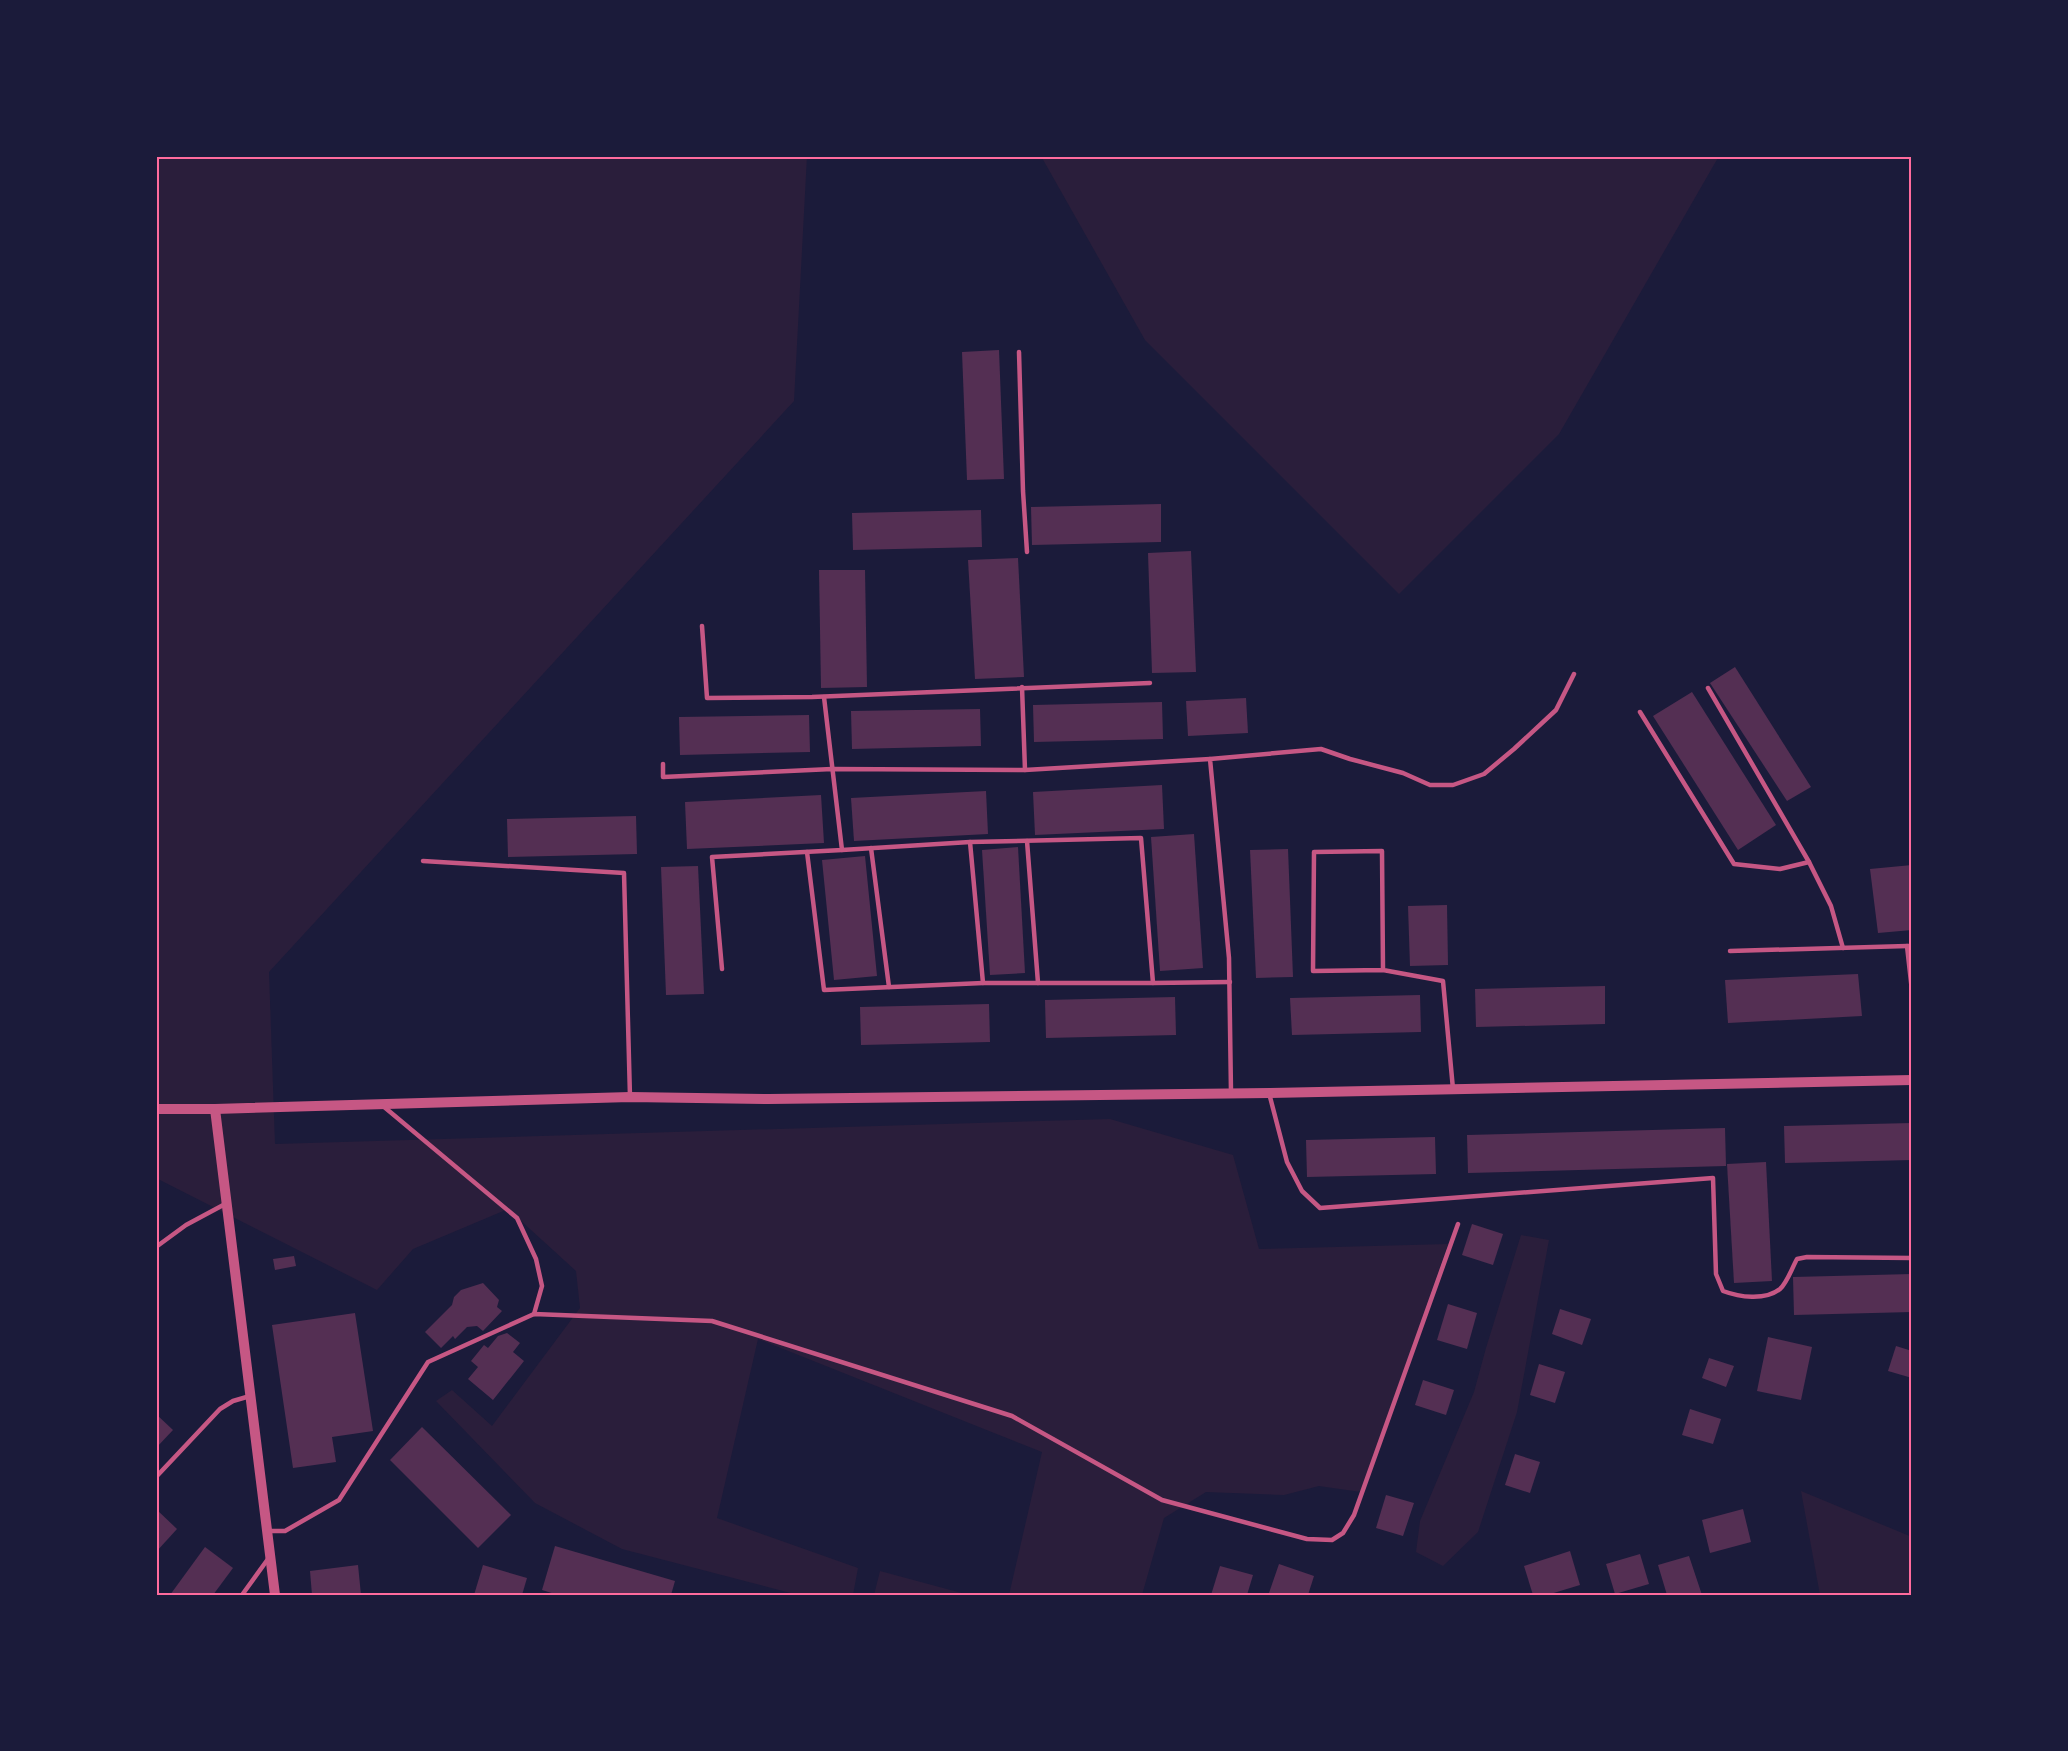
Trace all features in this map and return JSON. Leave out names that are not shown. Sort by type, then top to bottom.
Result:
[{"type":"street","points":[[156,1109],[630,1097],[769,1099],[1269,1093],[1912,1080]]},
{"type":"street","points":[[215,1109],[275,1595]]},
{"type":"lane","points":[[1020,352],[1023,491],[1027,552]]},
{"type":"lane","points":[[702,627],[707,698],[824,697],[1150,682]]},
{"type":"lane","points":[[663,764],[663,777],[832,769],[1025,770],[1321,750],[1403,772],[1430,785],[1453,785],[1484,774],[1514,749],[1556,710],[1574,674]]},
{"type":"lane","points":[[1022,687],[1025,770]]},
{"type":"lane","points":[[1708,688],[1809,862],[1831,906],[1843,948]]},
{"type":"lane","points":[[824,697],[842,850]]},
{"type":"lane","points":[[1640,712],[1734,864],[1780,869],[1809,862]]},
{"type":"lane","points":[[1210,759],[1230,982],[1231,1092]]},
{"type":"lane","points":[[722,969],[712,856],[970,842],[1141,838],[1153,983]]},
{"type":"lane","points":[[1027,841],[1038,983]]},
{"type":"lane","points":[[970,842],[983,983]]},
{"type":"lane","points":[[871,848],[889,987]]},
{"type":"lane","points":[[1383,970],[1382,851],[1314,852],[1313,971],[1383,970],[1443,981],[1453,1089]]},
{"type":"lane","points":[[807,852],[824,990],[983,983],[1230,982]]},
{"type":"lane","points":[[423,861],[624,873],[630,1097]]},
{"type":"lane","points":[[1730,951],[1909,946],[1912,991]]},
{"type":"lane","points":[[1269,1093],[1287,1162],[1302,1191],[1320,1208],[1713,1178],[1716,1274],[1723,1291],[1736,1296],[1762,1296],[1780,1289],[1797,1259],[1807,1257],[1912,1258]]},
{"type":"lane","points":[[380,1104],[517,1218],[536,1259],[542,1286],[534,1314]]},
{"type":"lane","points":[[156,1247],[186,1225],[227,1203]]},
{"type":"lane","points":[[267,1531],[285,1531],[339,1500],[428,1362],[534,1314],[712,1321],[1012,1416],[1162,1500],[1306,1539],[1332,1540],[1343,1533],[1354,1515],[1458,1224]]},
{"type":"lane","points":[[156,1477],[220,1409],[233,1401],[250,1396]]},
{"type":"lane","points":[[242,1595],[270,1556]]},
{"type":"shaded area","points":[[156,156],[807,156],[794,401],[269,972],[275,1144],[1110,1119],[1233,1155],[1259,1249],[1448,1244],[1361,1492],[1319,1486],[1284,1495],[1206,1492],[1164,1518],[1142,1595],[1009,1595],[1042,1452],[758,1339],[717,1518],[858,1568],[853,1595],[798,1595],[622,1549],[535,1503],[436,1401],[452,1390],[492,1426],[580,1308],[576,1271],[508,1209],[413,1249],[377,1290],[156,1178]]},
{"type":"shaded area","points":[[1041,156],[1719,156],[1559,434],[1399,594],[1145,340]]},
{"type":"shaded area","points":[[1521,1235],[1549,1240],[1517,1412],[1478,1532],[1443,1566],[1416,1552],[1420,1521],[1474,1392]]},
{"type":"shaded area","points":[[1801,1491],[1912,1537],[1912,1595],[1820,1595]]},
{"type":"shaded area","points":[[880,1571],[969,1595],[874,1595]]},
{"type":"building","points":[[999,350],[1004,479],[967,480],[962,352]]},
{"type":"building","points":[[1161,504],[1161,542],[1032,545],[1031,507]]},
{"type":"building","points":[[981,510],[982,547],[853,550],[852,513]]},
{"type":"building","points":[[1191,551],[1196,672],[1152,673],[1148,553]]},
{"type":"building","points":[[1018,558],[1024,677],[975,679],[968,560]]},
{"type":"building","points":[[819,570],[865,570],[867,687],[821,688]]},
{"type":"building","points":[[1735,667],[1811,787],[1787,801],[1710,683]]},
{"type":"building","points":[[1692,692],[1776,825],[1738,850],[1653,716]]},
{"type":"building","points":[[1246,698],[1248,733],[1188,736],[1186,701]]},
{"type":"building","points":[[1162,702],[1163,739],[1034,742],[1033,705]]},
{"type":"building","points":[[980,709],[981,746],[852,749],[851,711]]},
{"type":"building","points":[[809,715],[810,752],[680,755],[679,717]]},
{"type":"building","points":[[1162,785],[1164,829],[1035,835],[1033,792]]},
{"type":"building","points":[[986,791],[988,834],[854,841],[851,798]]},
{"type":"building","points":[[821,795],[824,843],[687,849],[685,802]]},
{"type":"building","points":[[636,816],[637,854],[508,857],[507,819]]},
{"type":"building","points":[[1194,834],[1203,968],[1160,971],[1151,837]]},
{"type":"building","points":[[1018,847],[1025,973],[990,975],[982,850]]},
{"type":"building","points":[[1288,849],[1293,977],[1256,978],[1250,850]]},
{"type":"building","points":[[865,856],[877,976],[834,980],[822,860]]},
{"type":"building","points":[[1912,865],[1912,930],[1878,933],[1870,869]]},
{"type":"building","points":[[698,866],[704,994],[666,995],[661,867]]},
{"type":"building","points":[[1447,905],[1448,965],[1410,966],[1408,906]]},
{"type":"building","points":[[1858,974],[1862,1016],[1728,1023],[1725,980]]},
{"type":"building","points":[[1605,986],[1605,1024],[1476,1027],[1475,989]]},
{"type":"building","points":[[1420,995],[1421,1032],[1292,1035],[1290,998]]},
{"type":"building","points":[[1175,997],[1176,1035],[1046,1038],[1045,1000]]},
{"type":"building","points":[[989,1004],[990,1042],[861,1045],[860,1007]]},
{"type":"building","points":[[1912,1123],[1912,1160],[1785,1163],[1784,1126]]},
{"type":"building","points":[[1725,1128],[1726,1166],[1468,1173],[1467,1135]]},
{"type":"building","points":[[1435,1137],[1436,1174],[1307,1177],[1306,1140]]},
{"type":"building","points":[[1766,1162],[1772,1281],[1734,1283],[1727,1164]]},
{"type":"building","points":[[1472,1224],[1503,1234],[1493,1265],[1462,1255]]},
{"type":"building","points":[[294,1256],[296,1266],[275,1270],[273,1259]]},
{"type":"building","points":[[1912,1274],[1912,1312],[1794,1315],[1793,1277]]},
{"type":"building","points":[[483,1283],[499,1300],[497,1307],[502,1311],[483,1331],[477,1326],[467,1327],[441,1348],[425,1332],[452,1305],[454,1297],[461,1290]]},
{"type":"building","points":[[1448,1304],[1477,1313],[1467,1349],[1437,1340]]},
{"type":"building","points":[[1560,1309],[1591,1319],[1582,1345],[1552,1334]]},
{"type":"building","points":[[355,1313],[373,1431],[332,1437],[336,1462],[293,1468],[272,1325]]},
{"type":"building","points":[[507,1333],[520,1343],[513,1352],[524,1361],[493,1400],[468,1379],[478,1367],[471,1361],[484,1345],[488,1348],[498,1336]]},
{"type":"building","points":[[1768,1337],[1812,1347],[1801,1400],[1757,1391]]},
{"type":"building","points":[[1896,1346],[1912,1351],[1912,1378],[1888,1371]]},
{"type":"building","points":[[1709,1358],[1734,1366],[1726,1387],[1702,1378]]},
{"type":"building","points":[[1539,1364],[1565,1372],[1555,1403],[1530,1395]]},
{"type":"building","points":[[1423,1380],[1454,1390],[1446,1415],[1415,1405]]},
{"type":"building","points":[[1690,1409],[1721,1419],[1713,1444],[1682,1435]]},
{"type":"building","points":[[156,1414],[173,1430],[156,1448]]},
{"type":"building","points":[[422,1427],[511,1515],[478,1548],[390,1460]]},
{"type":"building","points":[[1515,1454],[1540,1462],[1530,1493],[1505,1485]]},
{"type":"building","points":[[1386,1495],[1414,1503],[1403,1536],[1376,1528]]},
{"type":"building","points":[[156,1509],[177,1529],[156,1552]]},
{"type":"building","points":[[1743,1509],[1751,1542],[1710,1553],[1702,1520]]},
{"type":"building","points":[[555,1546],[675,1581],[671,1595],[558,1595],[542,1590]]},
{"type":"building","points":[[205,1547],[233,1568],[213,1595],[170,1595]]},
{"type":"building","points":[[1570,1551],[1580,1585],[1547,1595],[1533,1595],[1524,1566]]},
{"type":"building","points":[[1640,1554],[1649,1584],[1615,1594],[1606,1564]]},
{"type":"building","points":[[1689,1556],[1702,1595],[1667,1595],[1658,1565]]},
{"type":"building","points":[[1279,1564],[1314,1576],[1308,1595],[1269,1593]]},
{"type":"building","points":[[358,1565],[361,1595],[312,1595],[310,1571]]},
{"type":"building","points":[[483,1565],[527,1578],[522,1595],[474,1595]]},
{"type":"building","points":[[1220,1566],[1253,1575],[1247,1595],[1211,1595]]}]
